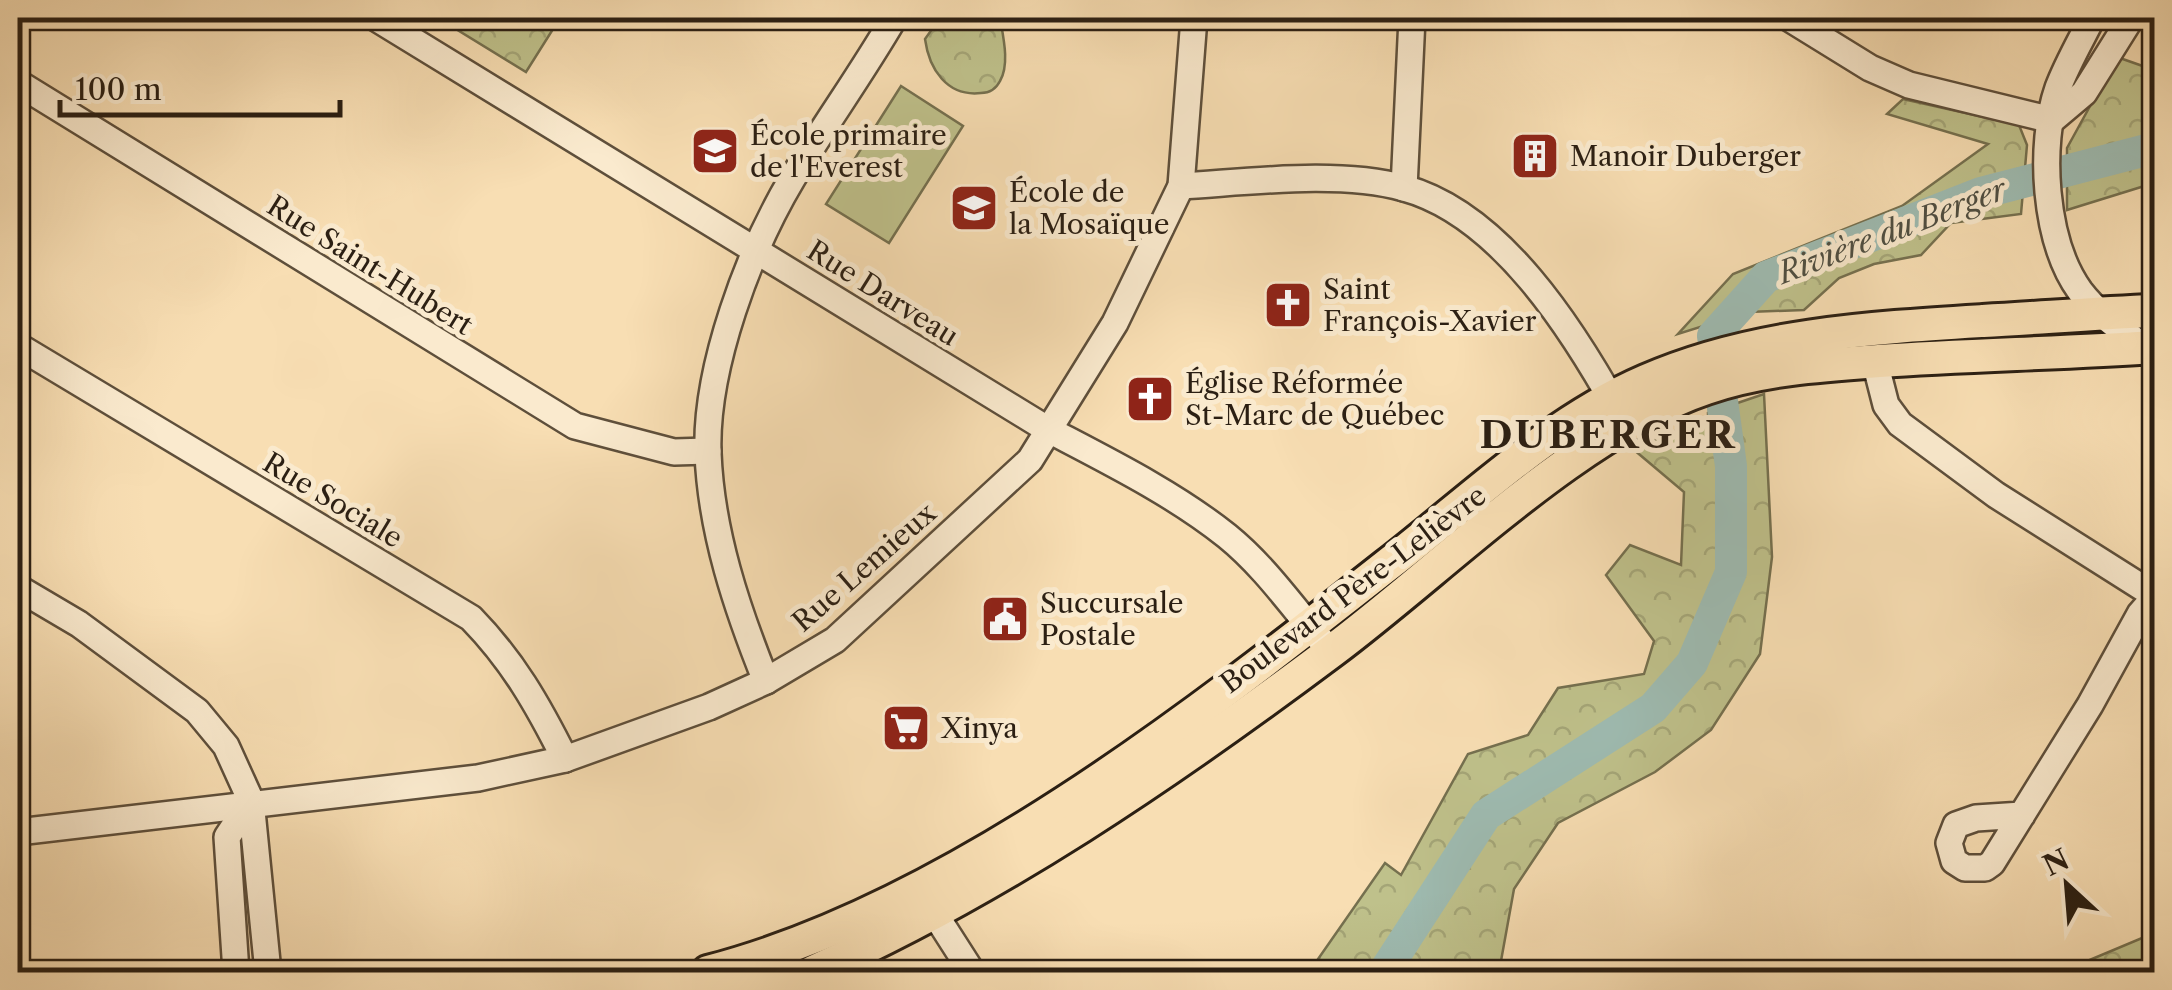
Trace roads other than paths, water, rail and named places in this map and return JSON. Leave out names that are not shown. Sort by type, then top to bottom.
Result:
[{"type":"main road","name":"Boulevard Père-Lelièvre","points":[[813,972],[927,902],[1309,626],[1543,442],[1678,383],[1890,327],[2154,311]]},
{"type":"main road","name":"Boulevard Père-Lelièvre","points":[[1752,362],[1875,362],[2151,350]]},
{"type":"main road","name":"Boulevard Père-Lelièvre","points":[[708,972],[927,902],[1105,811],[1331,652],[1548,480],[1618,412]]},
{"type":"street","name":"Rue Darveau","points":[[376,18],[1047,428],[1132,474],[1228,537],[1290,598],[1331,652]]},
{"type":"street","points":[[766,681],[740,616],[724,558],[708,450],[732,314],[791,180],[894,18]]},
{"type":"street","name":"Rue Lemieux","points":[[18,832],[251,801],[478,778],[565,759],[709,707],[766,681],[835,640],[1030,460],[1115,323],[1181,186],[1194,18]]},
{"type":"street","points":[[1404,188],[1412,18]]},
{"type":"street","points":[[1788,18],[1909,84],[2052,120]]},
{"type":"street","points":[[1824,41],[1837,18]]},
{"type":"street","points":[[2092,18],[2058,89],[2052,120],[2048,205],[2052,228],[2078,288],[2101,314],[2151,350]]},
{"type":"street","points":[[2052,120],[2092,82],[2130,18]]},
{"type":"street","name":"Rue Saint-Hubert","points":[[18,83],[575,426],[674,452],[708,450]]},
{"type":"street","points":[[1181,186],[1273,181],[1404,188],[1447,207],[1511,257],[1576,338],[1618,412]]},
{"type":"street","name":"Rue Sociale","points":[[18,346],[471,618],[507,654],[533,694],[565,759]]},
{"type":"street","points":[[1875,362],[1886,405],[1900,424],[1996,495],[2154,596],[2022,814]]},
{"type":"street","points":[[18,590],[80,624],[197,711],[226,746],[251,801],[268,972]]},
{"type":"street","points":[[236,972],[227,837],[251,801]]},
{"type":"street","points":[[927,902],[972,972]]},
{"type":"waterway","name":"Rivière du Berger","points":[[1384,972],[1486,815],[1653,708],[1692,663],[1731,572],[1731,466],[1713,336],[1766,277],[1981,193],[2154,148]]},
{"type":"place","name":"École primaire de l'Everest","points":[[715,151]]},
{"type":"place","name":"Manoir Duberger","points":[[1535,156]]},
{"type":"place","name":"École de la Mosaïque","points":[[974,208]]},
{"type":"place","name":"Saint François-Xavier","points":[[1288,305]]},
{"type":"place","name":"Église Réformée St-Marc de Québec","points":[[1150,399]]},
{"type":"place","name":"Succursale Postale","points":[[1005,619]]},
{"type":"place","name":"Xinya","points":[[906,728]]},
{"type":"district","name":"DUBERGER","points":[[1608,434]]}]
